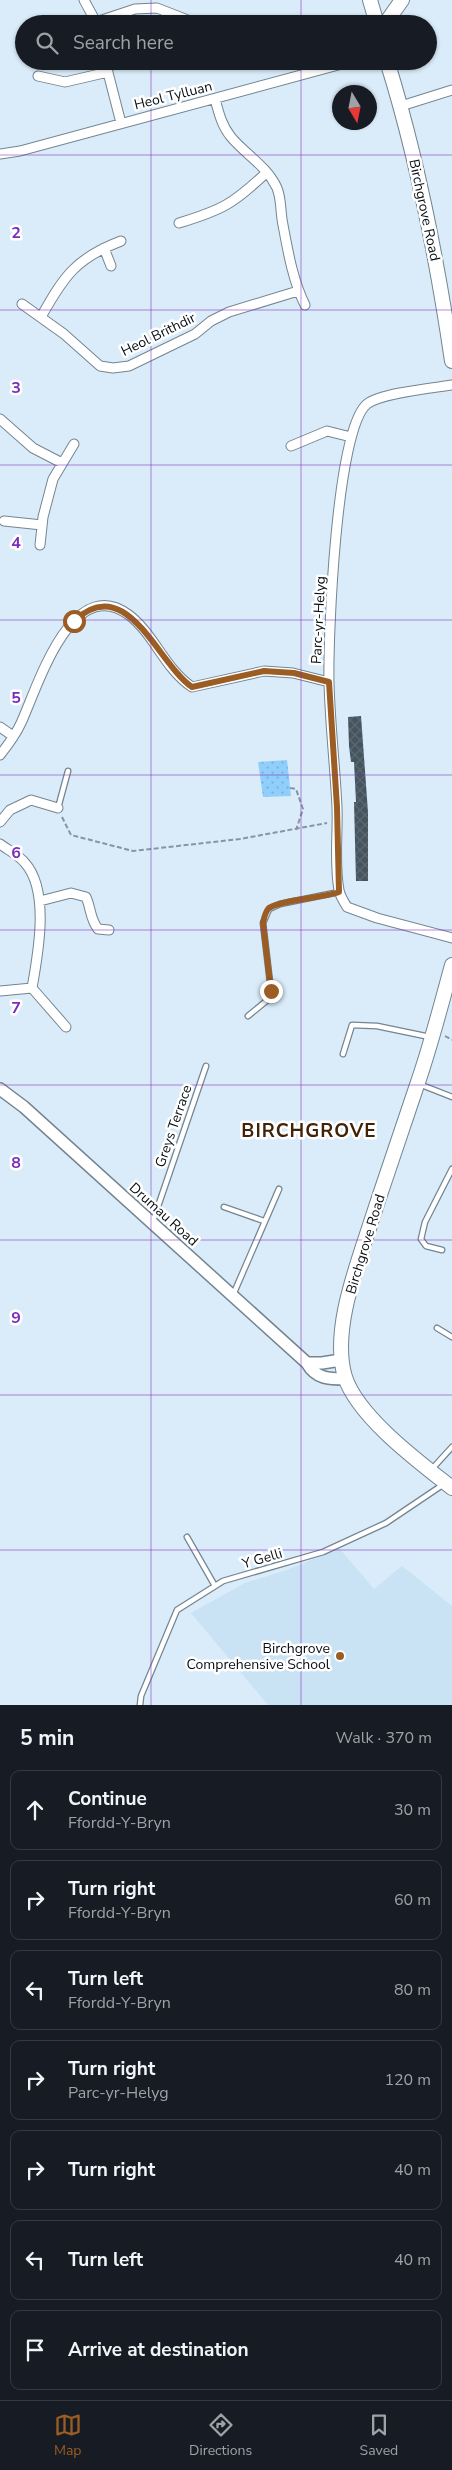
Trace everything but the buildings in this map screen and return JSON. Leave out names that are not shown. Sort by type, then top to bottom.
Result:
[{"type":"main road","points":[[370,0],[374,15]]},
{"type":"main road","points":[[391,15],[402,0]]},
{"type":"main road","name":"Birchgrove Road","points":[[390,70],[418,171],[439,274],[452,361]]},
{"type":"main road","name":"Birchgrove Road","points":[[449,1485],[430,1471],[384,1430],[358,1400],[346,1378],[341,1360],[343,1324],[355,1273],[418,1083],[452,964]]},
{"type":"street","points":[[84,0],[92,15]]},
{"type":"street","points":[[118,15],[134,9],[157,8],[175,15]]},
{"type":"street","name":"Heol Tylluan","points":[[0,154],[20,151],[320,70]]},
{"type":"street","points":[[38,76],[65,82],[108,72],[121,123]]},
{"type":"street","points":[[401,106],[452,90]]},
{"type":"street","points":[[215,99],[221,122],[232,138],[259,162],[276,185],[282,201],[282,222],[298,291],[305,305]]},
{"type":"street","points":[[179,223],[214,213],[237,200],[266,173]]},
{"type":"street","points":[[41,317],[54,293],[77,264],[104,248],[121,242]]},
{"type":"street","points":[[104,248],[111,266]]},
{"type":"street","name":"Heol Brithdir","points":[[22,304],[64,334],[90,359],[100,366],[113,368],[129,366],[195,334],[211,321],[229,312],[298,291]]},
{"type":"street","name":"Parc-yr-Helyg","points":[[339,892],[338,822],[329,682],[329,631],[338,522],[351,436],[357,419],[367,404],[383,397],[452,385]]},
{"type":"street","points":[[0,419],[33,448],[62,464]]},
{"type":"street","points":[[291,446],[327,431],[351,436]]},
{"type":"street","points":[[40,545],[42,525],[53,479],[74,444]]},
{"type":"street","points":[[2,520],[42,525]]},
{"type":"street","points":[[0,755],[20,724],[49,654],[78,617],[90,609],[99,607],[120,609],[138,623],[182,680],[192,687],[264,671],[294,673],[329,682]]},
{"type":"street","points":[[0,727],[13,736]]},
{"type":"street","points":[[0,822],[10,810],[31,800],[58,808]]},
{"type":"street","points":[[0,844],[25,862],[35,879],[40,901],[37,960],[32,988]]},
{"type":"street","points":[[40,901],[71,892],[86,897],[90,906],[91,920],[98,928],[109,930]]},
{"type":"street","points":[[339,892],[347,907],[377,918],[452,938]]},
{"type":"street","points":[[0,991],[32,988]]},
{"type":"street","points":[[32,988],[66,1026]]},
{"type":"street","name":"Drumau Road","points":[[0,1089],[24,1107],[152,1222],[319,1376],[330,1379],[346,1378]]},
{"type":"street","points":[[307,1363],[341,1360]]},
{"type":"lane","points":[[58,808],[68,771]]},
{"type":"lane","points":[[248,1016],[270,998],[271,991],[263,923],[269,908],[339,892]]},
{"type":"lane","points":[[343,1054],[352,1024],[377,1026],[432,1037]]},
{"type":"lane","name":"Greys Terrace","points":[[152,1222],[206,1066]]},
{"type":"lane","points":[[418,1083],[452,1098]]},
{"type":"lane","points":[[442,1250],[426,1246],[421,1239],[425,1222],[452,1169]]},
{"type":"lane","points":[[232,1296],[279,1189]]},
{"type":"lane","points":[[224,1207],[264,1221]]},
{"type":"lane","points":[[437,1328],[452,1337]]},
{"type":"lane","points":[[430,1471],[452,1447]]},
{"type":"lane","name":"Y Gelli","points":[[140,1705],[141,1696],[177,1610],[223,1581],[324,1552],[386,1523],[449,1485]]},
{"type":"lane","points":[[187,1537],[215,1586]]},
{"type":"path","points":[[290,788],[296,790],[303,809],[296,830]]},
{"type":"path","points":[[58,808],[71,835],[133,851],[240,839],[338,822]]},
{"type":"shaded area","points":[[287,760],[291,796],[263,797],[258,762]]},
{"type":"shaded area","name":"Birchgrove Comprehensive School","points":[[339,1548],[374,1589],[402,1566],[452,1606],[452,1705],[268,1705],[191,1613],[245,1583],[290,1569]]},
{"type":"place","name":"Birchgrove Comprehensive School","points":[[340,1656]]},
{"type":"district","name":"BIRCHGROVE","points":[[309,1130]]},
{"type":"route","points":[[74,621],[82,613],[90,609],[99,607],[120,609],[138,623],[182,680],[192,687],[264,671],[294,673],[329,682],[337,807],[339,892],[327,896],[280,904],[269,908],[264,915],[263,923],[271,991]]}]
